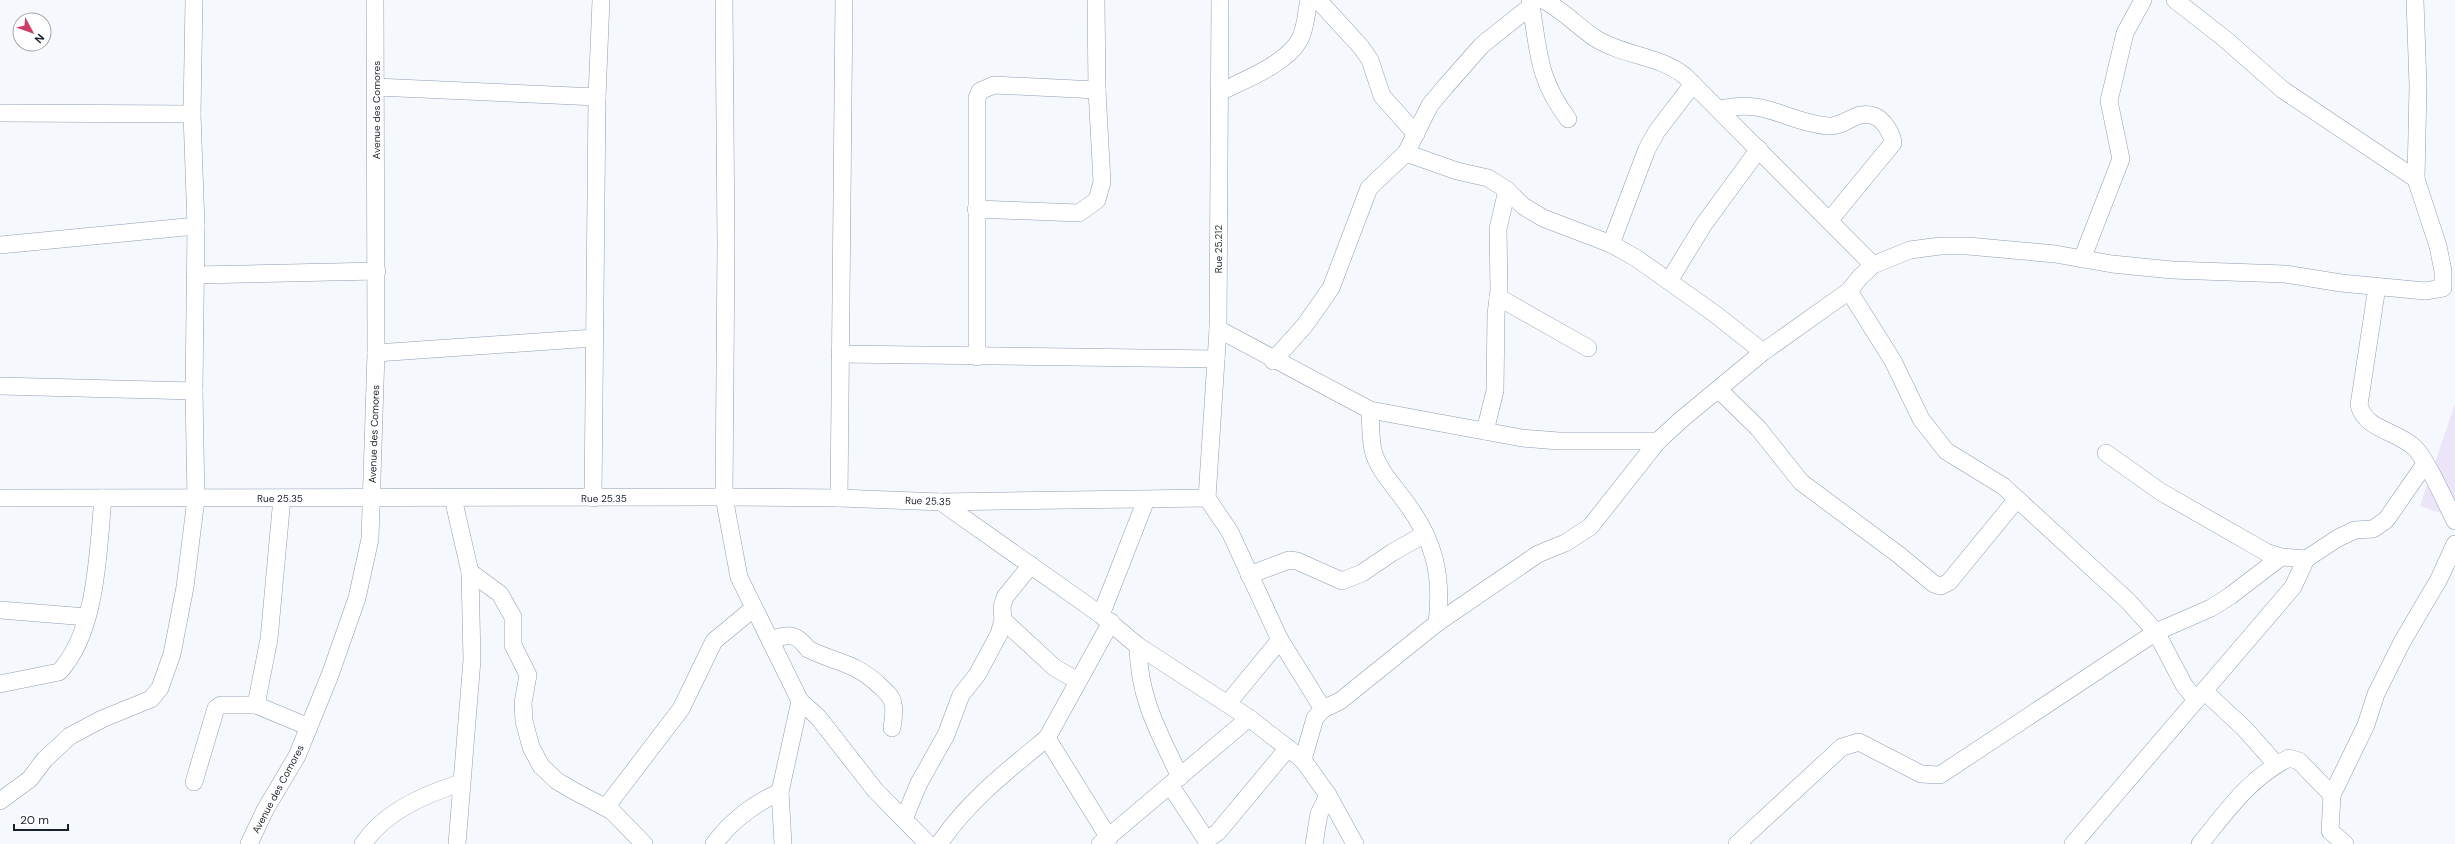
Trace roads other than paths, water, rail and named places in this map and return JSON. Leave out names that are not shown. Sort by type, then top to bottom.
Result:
[{"type":"street","points":[[0,801],[30,779],[45,759],[70,736],[102,718],[150,699],[160,688],[172,654],[185,587],[196,499],[194,391],[196,226],[192,114],[194,0]]},
{"type":"street","name":"Avenue des Comores","points":[[249,844],[265,810],[297,756],[309,727],[358,598],[370,539],[373,498],[377,271],[376,0]]},
{"type":"street","points":[[593,498],[597,97],[601,0]]},
{"type":"street","points":[[724,0],[726,245],[724,497],[739,577],[800,702],[818,717],[875,790],[928,844]]},
{"type":"street","points":[[839,498],[844,0]]},
{"type":"street","points":[[976,209],[1079,213],[1093,205],[1101,193],[1102,182],[1097,90],[1096,0]]},
{"type":"street","name":"Rue 25.212","points":[[1207,498],[1218,329],[1220,0]]},
{"type":"street","points":[[1220,92],[1279,61],[1292,50],[1300,40],[1309,0]]},
{"type":"street","points":[[1318,0],[1361,47],[1370,60],[1382,96],[1416,134]]},
{"type":"street","points":[[2082,259],[2121,159],[2109,101],[2125,33],[2142,0]]},
{"type":"street","points":[[2175,0],[2225,38],[2283,90],[2416,179]]},
{"type":"street","points":[[1303,760],[1315,718],[1323,709],[1340,701],[1437,623],[1538,554],[1565,543],[1590,527],[1658,441],[1762,352],[1849,291],[1860,277],[1873,265],[1910,250],[1940,246],[1968,246],[2055,254],[2112,264],[2172,270],[2285,274],[2377,287],[2425,291],[2449,287],[2443,271],[2438,246],[2416,179],[2418,101],[2415,0]]},
{"type":"street","points":[[1273,361],[1306,325],[1331,288],[1370,188],[1406,153],[1430,105],[1482,45],[1534,2]]},
{"type":"street","points":[[1534,2],[1558,7],[1595,38],[1669,66],[1693,84],[1720,109],[1873,265]]},
{"type":"street","points":[[1534,2],[1538,59],[1551,94],[1568,119]]},
{"type":"street","points":[[1611,244],[1647,149],[1657,131],[1693,84]]},
{"type":"street","points":[[977,357],[977,106],[980,91],[994,85],[1097,90]]},
{"type":"street","points":[[376,87],[597,97]]},
{"type":"street","points":[[1720,109],[1739,105],[1760,106],[1800,120],[1828,126],[1846,124],[1858,116],[1876,116],[1892,137],[1892,143],[1888,150],[1829,221]]},
{"type":"street","points":[[0,113],[192,114]]},
{"type":"street","points":[[1669,281],[1704,224],[1759,149]]},
{"type":"street","points":[[1406,153],[1457,170],[1488,178],[1507,190],[1523,206],[1543,218],[1611,244],[1669,281],[1762,352]]},
{"type":"street","points":[[1485,431],[1495,391],[1498,297],[1498,229],[1507,190]]},
{"type":"street","points":[[0,245],[196,226]]},
{"type":"street","points":[[195,275],[377,271]]},
{"type":"street","points":[[2377,287],[2360,405],[2362,415],[2371,424],[2404,438],[2416,449],[2455,520]]},
{"type":"street","points":[[1849,291],[1893,361],[1921,419],[1946,451],[2003,486],[2128,601],[2156,632],[2184,685],[2244,728],[2276,764]]},
{"type":"street","points":[[1498,297],[1588,348]]},
{"type":"street","points":[[1218,329],[1273,361],[1370,410],[1522,438],[1559,441],[1658,441]]},
{"type":"street","points":[[376,353],[594,338]]},
{"type":"street","points":[[840,354],[1216,360]]},
{"type":"street","points":[[0,386],[194,391]]},
{"type":"street","points":[[1719,390],[1758,428],[1801,482],[1899,555],[1934,584],[1941,586],[1949,582],[2018,499]]},
{"type":"street","points":[[1370,410],[1373,451],[1390,481],[1415,515],[1436,558],[1440,583],[1437,623]]},
{"type":"street","points":[[2106,454],[2161,492],[2266,552],[2281,557],[2306,559]]},
{"type":"street","points":[[2073,844],[2293,588],[2306,559],[2338,538],[2355,530],[2373,529],[2386,520],[2425,464]]},
{"type":"street","name":"Rue 25.35","points":[[0,498],[196,499],[724,497],[839,498],[941,502],[1207,498]]},
{"type":"street","points":[[0,684],[59,672],[74,651],[87,617],[96,569],[103,498]]},
{"type":"street","points":[[256,705],[270,632],[282,498]]},
{"type":"street","points":[[453,498],[470,572],[472,660],[468,727],[461,783],[457,844]]},
{"type":"street","points":[[1207,498],[1230,532],[1280,640],[1323,709]]},
{"type":"street","points":[[939,844],[969,805],[983,791],[1047,738],[1078,681],[1106,618],[1146,500]]},
{"type":"street","points":[[941,502],[1106,618],[1138,646],[1228,703],[1303,760],[1328,795],[1355,844]]},
{"type":"street","points":[[1249,575],[1289,560],[1297,561],[1342,582],[1362,573],[1393,552],[1425,534]]},
{"type":"street","points":[[2345,844],[2330,831],[2332,795],[2366,725],[2376,694],[2386,673],[2439,579],[2455,544]]},
{"type":"street","points":[[1737,844],[1842,747],[1859,742],[1922,774],[1940,775],[2156,632],[2224,600],[2281,557]]},
{"type":"street","points":[[904,819],[919,783],[946,735],[961,695],[977,675],[999,634],[1003,620],[1002,607],[1005,598],[1032,565]]},
{"type":"street","points":[[470,572],[500,594],[513,617],[513,645],[528,675],[523,703],[524,721],[531,747],[541,766],[557,781],[606,807],[623,820],[638,842]]},
{"type":"street","points":[[606,807],[681,709],[714,641],[754,608]]},
{"type":"street","points":[[0,610],[87,617]]},
{"type":"street","points":[[1003,620],[1056,668],[1078,681]]},
{"type":"street","points":[[770,640],[786,635],[796,636],[804,642],[808,649],[855,666],[866,673],[888,694],[893,702],[894,711],[892,728]]},
{"type":"street","points":[[1228,703],[1280,640]]},
{"type":"street","points":[[1138,646],[1140,683],[1175,781],[1205,838],[1209,838],[1218,832],[1288,748]]},
{"type":"street","points":[[783,844],[780,792],[800,702]]},
{"type":"street","points":[[194,782],[216,708],[221,705],[256,705],[309,727]]},
{"type":"street","points":[[1047,738],[1105,841],[1249,718]]},
{"type":"street","points":[[2200,844],[2236,798],[2276,764],[2288,758],[2299,761],[2332,795]]},
{"type":"street","points":[[363,844],[370,833],[405,807],[438,790],[461,783]]},
{"type":"street","points":[[714,844],[740,816],[758,802],[780,792]]},
{"type":"street","points":[[1314,844],[1319,814],[1328,795]]}]
